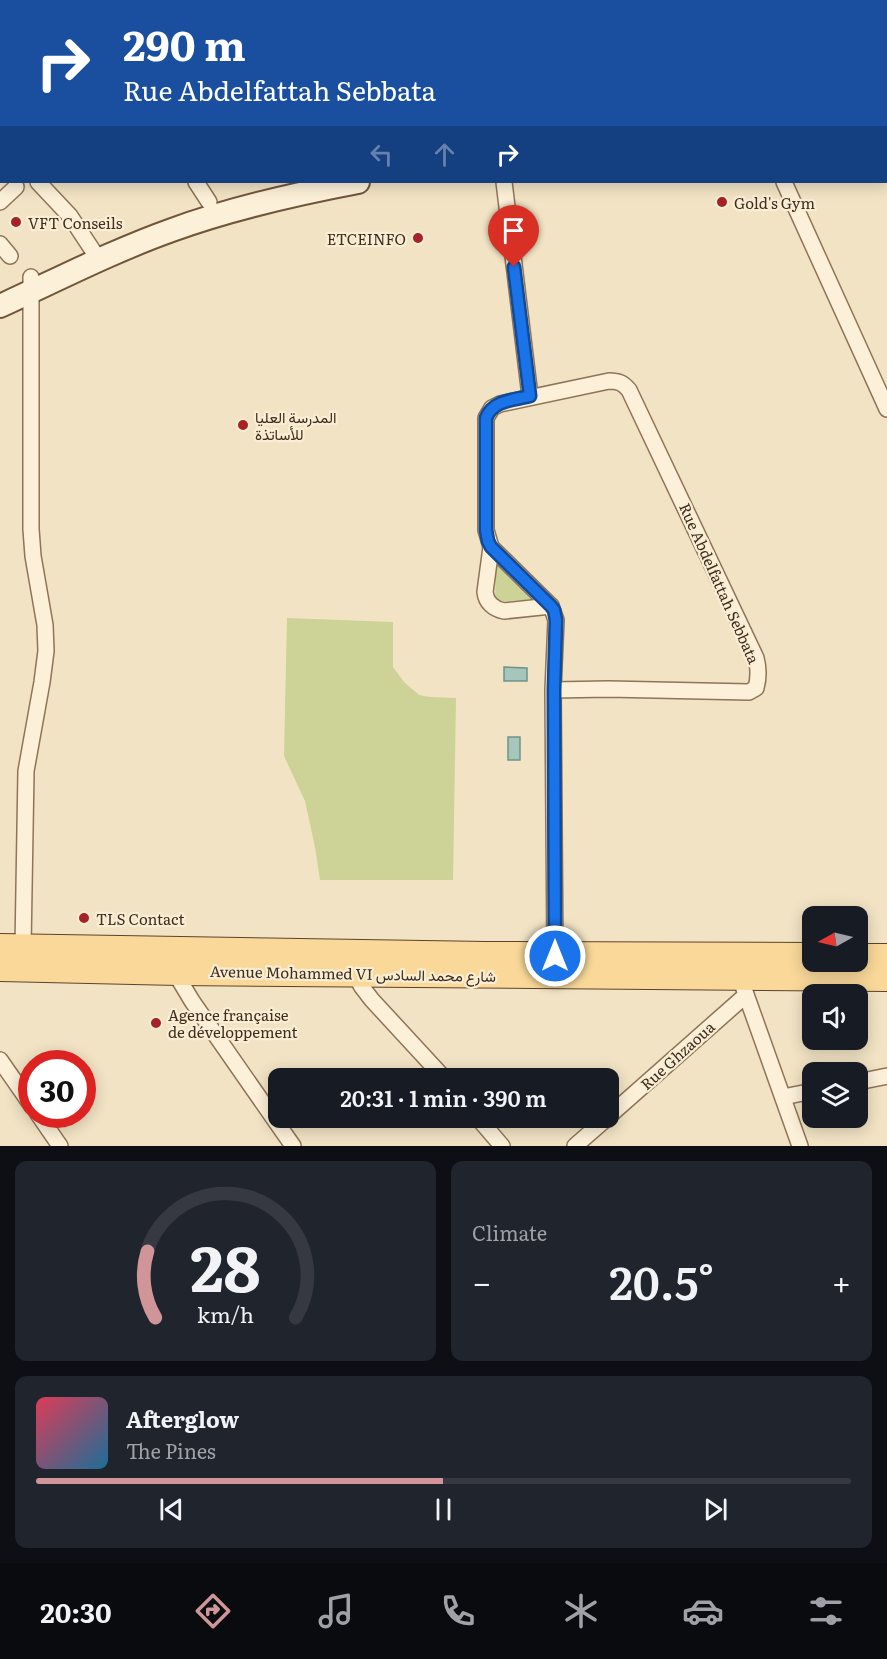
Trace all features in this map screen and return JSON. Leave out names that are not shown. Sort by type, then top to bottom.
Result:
[{"type":"main road","points":[[0,306],[31,284],[209,202],[245,191],[285,183]]},
{"type":"main road","points":[[96,254],[141,242],[209,217],[277,198],[353,183]]},
{"type":"main road","points":[[0,291],[31,284]]},
{"type":"main road","name":"Avenue Mohammed VI شارع محمد السادس","points":[[12,947],[555,956],[802,956]]},
{"type":"main road","points":[[868,957],[887,957]]},
{"type":"main road","name":"Avenue Mohammed VI شارع محمد السادس","points":[[0,968],[354,974],[743,986],[887,978]]},
{"type":"street","points":[[39,183],[70,216],[96,254]]},
{"type":"street","points":[[197,183],[209,202]]},
{"type":"street","points":[[504,183],[530,396]]},
{"type":"street","points":[[784,183],[887,409]]},
{"type":"street","points":[[0,202],[16,187]]},
{"type":"street","points":[[12,947],[27,771],[46,651],[45,625],[33,556],[31,529],[31,284]]},
{"type":"street","name":"Rue Abdelfattah Sebbata","points":[[551,606],[499,610],[490,605],[485,592],[491,547],[486,530],[486,418],[492,408],[500,404],[530,396],[619,381],[629,390],[756,658],[759,670],[756,688],[749,692],[554,690]]},
{"type":"street","points":[[491,547],[551,606],[556,620],[555,956]]},
{"type":"street","points":[[178,972],[180,981],[192,1001],[293,1146]]},
{"type":"street","points":[[354,974],[372,1000],[435,1068]]},
{"type":"street","points":[[743,986],[800,1146]]},
{"type":"street","name":"Rue Ghzaoua","points":[[619,1106],[743,986]]},
{"type":"street","points":[[0,1060],[18,1086]]},
{"type":"street","points":[[868,1080],[887,1076]]},
{"type":"street","points":[[783,1097],[802,1093]]},
{"type":"street","points":[[48,1128],[60,1146]]},
{"type":"street","points":[[487,1128],[502,1146]]},
{"type":"street","name":"Rue Ghzaoua","points":[[575,1146],[595,1128]]},
{"type":"green space","points":[[496,560],[536,599],[495,602]]},
{"type":"green space","points":[[287,618],[393,622],[393,667],[404,682],[419,695],[456,698],[453,880],[320,880],[305,801],[284,756]]},
{"type":"water","points":[[504,667],[527,668],[527,681],[504,681]]},
{"type":"water","points":[[508,737],[520,737],[520,760],[508,760]]},
{"type":"place","name":"Gold's Gym","points":[[722,202]]},
{"type":"place","name":"VFT Conseils","points":[[16,222]]},
{"type":"place","name":"ETCEINFO","points":[[418,238]]},
{"type":"place","name":"المدرسة العليا للأساتذة","points":[[243,425]]},
{"type":"place","name":"TLS Contact","points":[[84,918]]},
{"type":"place","name":"Agence française de développement","points":[[156,1023]]},
{"type":"route","points":[[514,267],[530,396],[492,408],[486,418],[486,530],[491,547],[551,606],[556,620],[555,956]]}]
